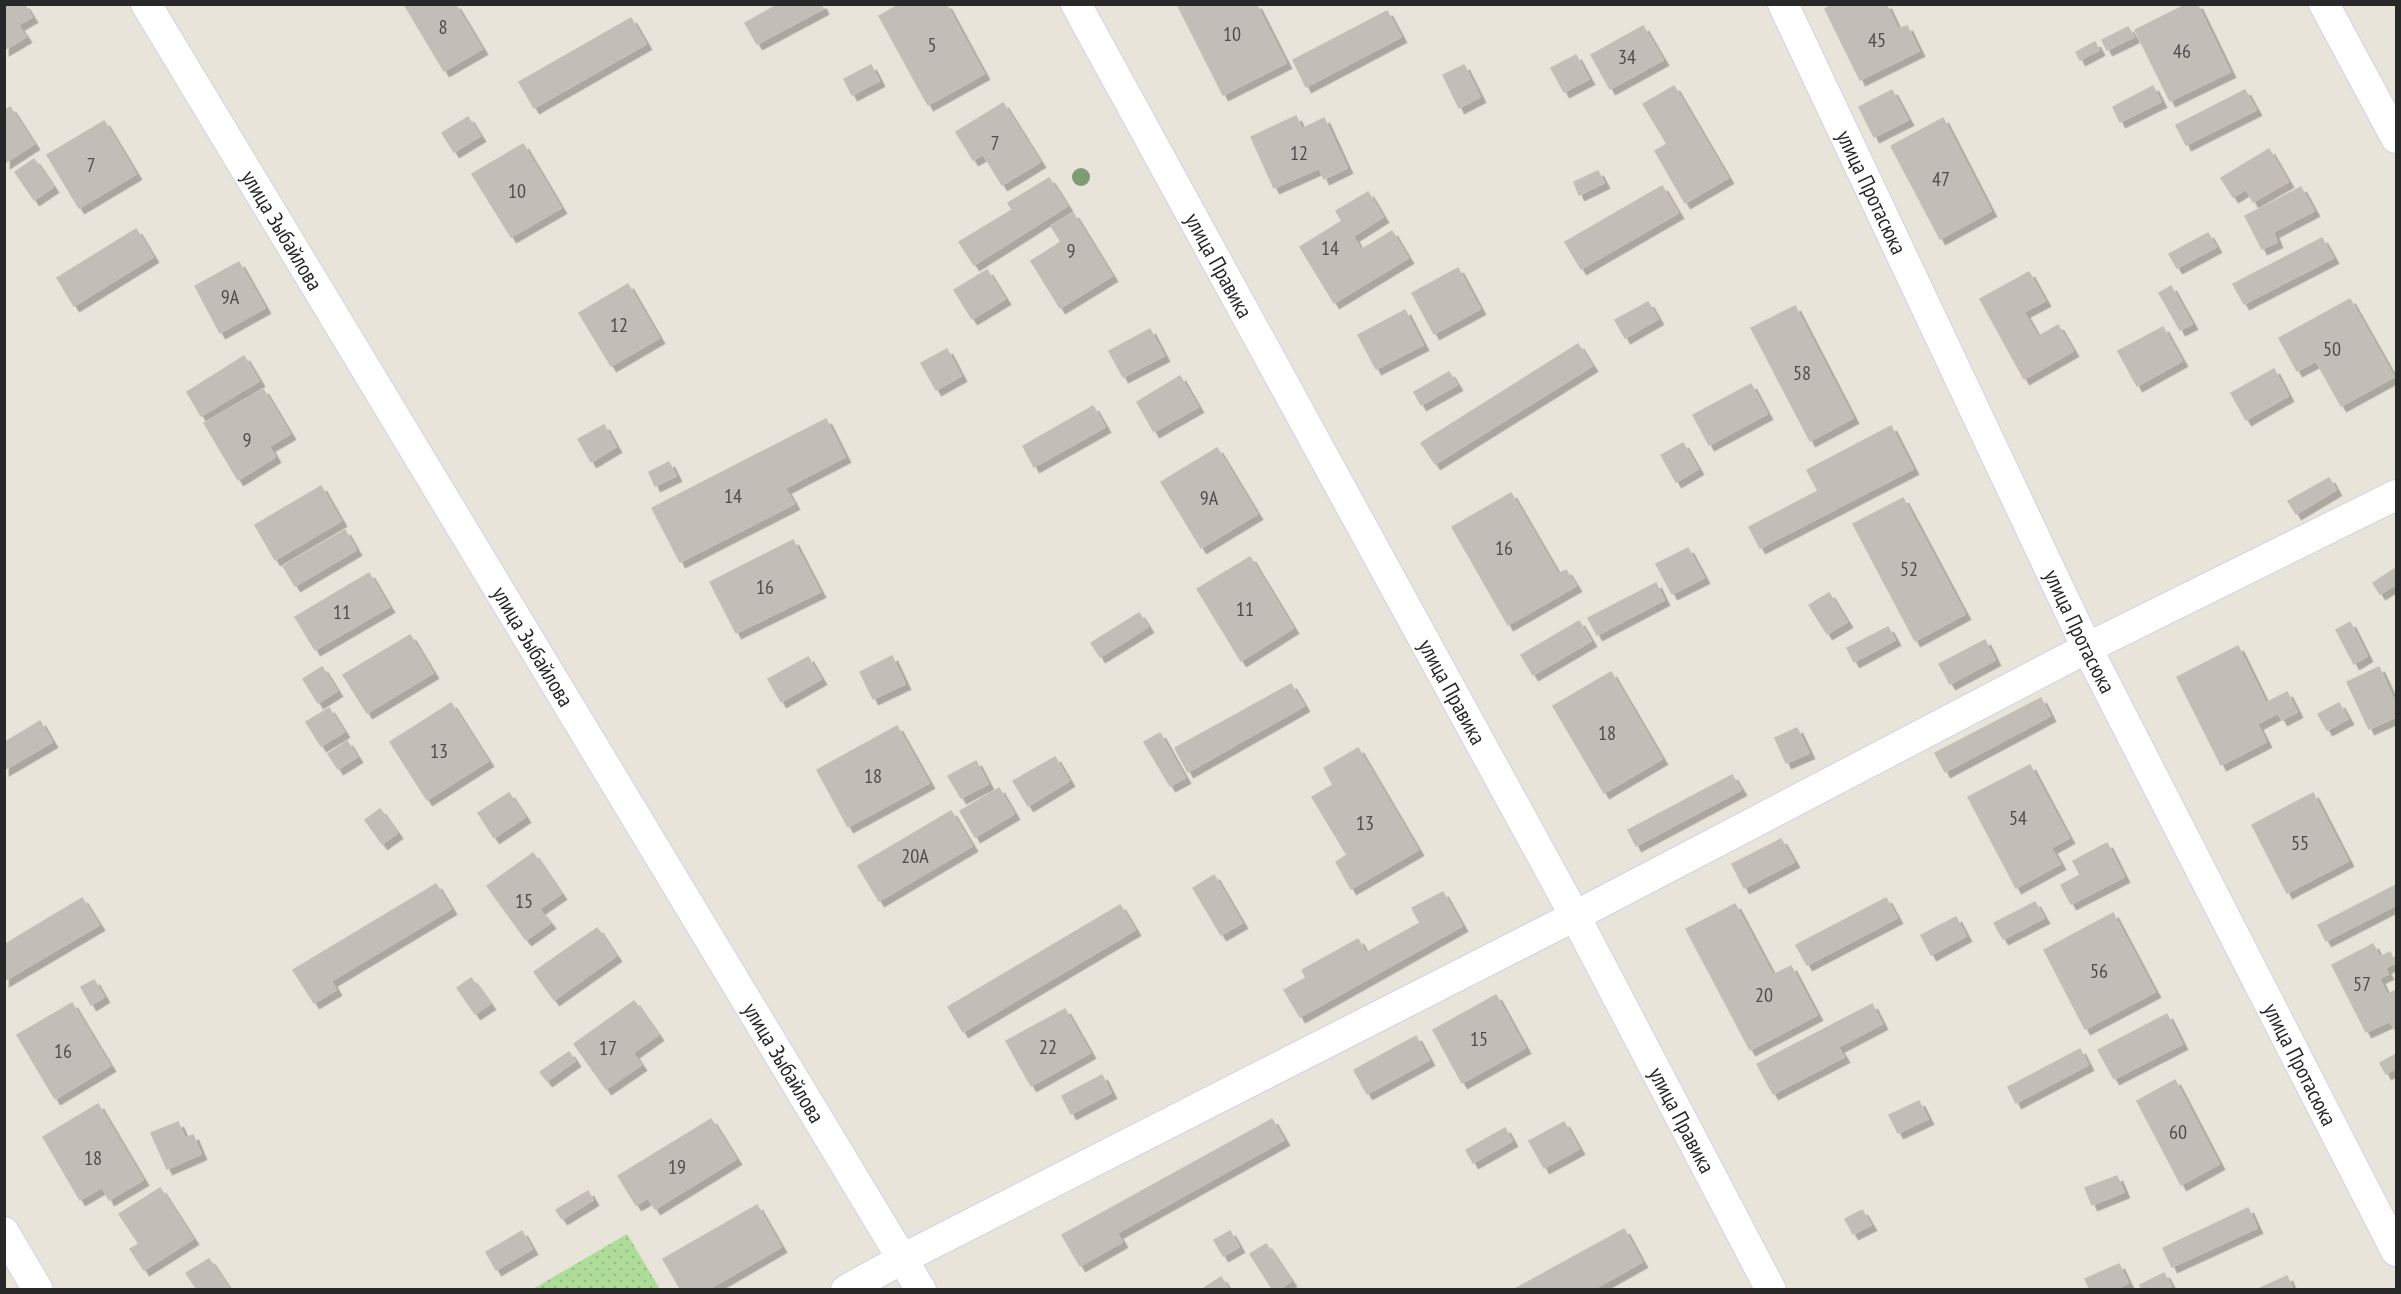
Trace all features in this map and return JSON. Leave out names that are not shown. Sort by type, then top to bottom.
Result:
[{"type":"street","name":"улица Зыбайлова","points":[[146,4],[921,1290]]},
{"type":"street","name":"улица Правика","points":[[1077,4],[1575,916],[1771,1290]]},
{"type":"street","name":"улица Протасюка","points":[[1783,4],[2087,648],[2397,1251]]},
{"type":"street","points":[[2324,4],[2397,138]]},
{"type":"street","points":[[846,1290],[902,1258],[1575,916],[2087,648],[2397,495]]},
{"type":"street","points":[[4,1232],[38,1290]]},
{"type":"green space","points":[[627,1234],[660,1289],[533,1289]]},
{"type":"building","points":[[4,4],[24,4],[32,17],[18,25],[26,37],[4,50]]},
{"type":"building","points":[[404,4],[455,4],[482,49],[444,71]]},
{"type":"building","points":[[779,4],[821,4],[823,9],[757,44],[745,23]]},
{"type":"building","points":[[900,4],[946,4],[984,74],[928,105],[879,16]]},
{"type":"building","points":[[1177,4],[1256,4],[1286,63],[1223,95]]},
{"type":"building","points":[[1833,4],[1886,4],[1898,29],[1907,26],[1919,51],[1860,80],[1825,9]]},
{"type":"building","points":[[2187,4],[2197,4],[2230,72],[2170,101],[2135,30]]},
{"type":"building","points":[[1387,11],[1401,37],[1306,87],[1293,60]]},
{"type":"building","points":[[631,18],[646,44],[534,108],[519,82]]},
{"type":"building","points":[[1643,26],[1663,60],[1610,89],[1591,55]]},
{"type":"building","points":[[2128,27],[2134,37],[2107,50],[2102,40]]},
{"type":"building","points":[[2095,42],[2099,50],[2080,60],[2076,52]]},
{"type":"building","points":[[1576,55],[1589,79],[1564,92],[1551,68]]},
{"type":"building","points":[[871,65],[879,81],[852,95],[844,79]]},
{"type":"building","points":[[1464,65],[1480,97],[1459,108],[1443,75]]},
{"type":"building","points":[[1674,86],[1728,178],[1685,203],[1655,151],[1667,144],[1643,104]]},
{"type":"building","points":[[2153,86],[2161,102],[2120,122],[2113,107]]},
{"type":"building","points":[[1892,90],[1908,120],[1874,137],[1859,107]]},
{"type":"building","points":[[2245,90],[2256,110],[2186,145],[2176,125]]},
{"type":"building","points":[[1003,103],[1040,162],[1002,185],[983,154],[973,160],[956,132]]},
{"type":"building","points":[[10,107],[34,144],[5,163],[4,111]]},
{"type":"building","points":[[1296,116],[1302,129],[1324,118],[1347,168],[1324,179],[1319,168],[1274,188],[1251,137]]},
{"type":"building","points":[[468,117],[480,136],[454,152],[442,133]]},
{"type":"building","points":[[1943,118],[1991,211],[1940,239],[1891,146]]},
{"type":"building","points":[[104,121],[136,174],[79,208],[47,155]]},
{"type":"building","points":[[523,144],[561,208],[511,237],[472,174]]},
{"type":"building","points":[[2269,149],[2288,182],[2253,202],[2246,189],[2233,197],[2221,178]]},
{"type":"building","points":[[34,159],[53,187],[34,200],[15,172]]},
{"type":"building","points":[[1598,171],[1604,183],[1579,195],[1574,182]]},
{"type":"building","points":[[1049,178],[1067,206],[974,265],[959,242],[1012,210],[1008,203]]},
{"type":"building","points":[[1662,186],[1678,213],[1581,269],[1565,242]]},
{"type":"building","points":[[2301,187],[2314,211],[2273,232],[2277,242],[2262,249],[2245,216]]},
{"type":"building","points":[[1368,192],[1383,217],[1353,236],[1361,250],[1392,231],[1408,258],[1334,303],[1300,247],[1342,221],[1336,211]]},
{"type":"building","points":[[1073,213],[1112,276],[1060,308],[1031,261],[1061,242],[1051,226]]},
{"type":"building","points":[[136,229],[153,257],[74,306],[57,278]]},
{"type":"building","points":[[2208,233],[2216,247],[2177,268],[2169,254]]},
{"type":"building","points":[[2322,238],[2333,258],[2244,304],[2233,284]]},
{"type":"building","points":[[239,262],[265,308],[220,333],[195,286]]},
{"type":"building","points":[[1458,268],[1480,309],[1434,334],[1412,293]]},
{"type":"building","points":[[987,270],[1005,299],[972,319],[954,290]]},
{"type":"building","points":[[2029,272],[2045,301],[2024,312],[2038,337],[2058,325],[2073,351],[2024,379],[1980,299]]},
{"type":"building","points":[[628,284],[659,338],[611,366],[579,313]]},
{"type":"building","points":[[2171,286],[2192,324],[2180,330],[2159,293]]},
{"type":"building","points":[[2350,299],[2394,377],[2341,406],[2316,361],[2297,371],[2279,338]]},
{"type":"building","points":[[1648,302],[1658,319],[1625,338],[1615,320]]},
{"type":"building","points":[[1795,306],[1853,418],[1810,441],[1751,328]]},
{"type":"building","points":[[1405,310],[1423,345],[1376,369],[1358,335]]},
{"type":"building","points":[[2163,327],[2182,361],[2137,386],[2118,351]]},
{"type":"building","points":[[1150,329],[1164,356],[1123,377],[1109,351]]},
{"type":"building","points":[[1578,344],[1592,366],[1435,464],[1421,443]]},
{"type":"building","points":[[947,349],[961,376],[936,390],[921,363]]},
{"type":"building","points":[[244,356],[259,381],[201,416],[187,392]]},
{"type":"building","points":[[2274,369],[2288,396],[2246,420],[2231,393]]},
{"type":"building","points":[[1449,372],[1457,385],[1421,405],[1414,392]]},
{"type":"building","points":[[1180,376],[1198,407],[1154,432],[1137,402]]},
{"type":"building","points":[[1751,384],[1767,414],[1709,445],[1693,415]]},
{"type":"building","points":[[263,389],[290,434],[269,446],[275,457],[238,480],[204,423]]},
{"type":"building","points":[[1093,406],[1105,427],[1034,467],[1023,446]]},
{"type":"building","points":[[826,419],[845,457],[785,488],[794,504],[680,562],[652,508]]},
{"type":"building","points":[[604,425],[616,447],[591,462],[578,439]]},
{"type":"building","points":[[1891,426],[1913,469],[1760,548],[1749,527],[1818,491],[1807,470]]},
{"type":"building","points":[[1683,443],[1698,469],[1676,482],[1661,455]]},
{"type":"building","points":[[1217,448],[1257,514],[1201,548],[1161,482]]},
{"type":"building","points":[[669,462],[676,476],[655,486],[649,472]]},
{"type":"building","points":[[2329,478],[2336,490],[2296,514],[2288,501]]},
{"type":"building","points":[[321,486],[341,521],[275,560],[255,525]]},
{"type":"building","points":[[1511,493],[1558,574],[1566,570],[1576,586],[1508,625],[1452,527]]},
{"type":"building","points":[[1903,498],[1965,614],[1915,641],[1853,524]]},
{"type":"building","points":[[345,530],[356,550],[295,586],[283,566]]},
{"type":"building","points":[[793,540],[820,592],[736,633],[710,582]]},
{"type":"building","points":[[1688,548],[1704,578],[1672,594],[1656,564]]},
{"type":"building","points":[[1250,557],[1293,628],[1241,661],[1197,589]]},
{"type":"building","points":[[2396,568],[2396,584],[2380,594],[2373,583]]},
{"type":"building","points":[[369,573],[389,607],[315,650],[295,617]]},
{"type":"building","points":[[1656,583],[1664,600],[1597,635],[1588,618]]},
{"type":"building","points":[[1829,593],[1847,622],[1827,634],[1809,605]]},
{"type":"building","points":[[1139,613],[1148,627],[1100,657],[1091,643]]},
{"type":"building","points":[[1579,621],[1591,641],[1533,675],[1521,655]]},
{"type":"building","points":[[2350,622],[2367,656],[2354,664],[2336,630]]},
{"type":"building","points":[[1888,627],[1895,640],[1854,662],[1847,648]]},
{"type":"building","points":[[410,635],[433,673],[367,713],[343,675]]},
{"type":"building","points":[[1985,640],[1995,660],[1950,684],[1939,664]]},
{"type":"building","points":[[2238,646],[2266,703],[2287,692],[2297,712],[2282,720],[2278,713],[2257,724],[2266,742],[2221,765],[2177,677]]},
{"type":"building","points":[[892,656],[905,684],[873,699],[860,672]]},
{"type":"building","points":[[808,657],[821,679],[781,702],[768,679]]},
{"type":"building","points":[[322,667],[337,691],[318,703],[303,679]]},
{"type":"building","points":[[2379,667],[2396,704],[2396,717],[2369,729],[2347,682]]},
{"type":"building","points":[[1611,672],[1662,759],[1604,793],[1553,706]]},
{"type":"building","points":[[1291,684],[1304,706],[1188,772],[1175,748]]},
{"type":"building","points":[[2041,698],[2050,716],[1945,772],[1935,753]]},
{"type":"building","points":[[451,703],[488,761],[427,800],[390,742]]},
{"type":"building","points":[[2339,703],[2348,719],[2327,730],[2318,714]]},
{"type":"building","points":[[329,708],[344,732],[321,746],[306,722]]},
{"type":"building","points":[[40,721],[52,742],[4,770],[4,743]]},
{"type":"building","points":[[897,726],[929,783],[848,827],[817,770]]},
{"type":"building","points":[[1797,728],[1809,753],[1786,763],[1775,738]]},
{"type":"building","points":[[1160,733],[1185,778],[1170,786],[1144,742]]},
{"type":"building","points":[[347,741],[357,757],[338,769],[328,754]]},
{"type":"building","points":[[1358,748],[1418,850],[1351,889],[1336,862],[1347,855],[1312,797],[1333,785],[1324,768]]},
{"type":"building","points":[[1055,757],[1069,781],[1028,806],[1013,781]]},
{"type":"building","points":[[976,761],[988,784],[961,798],[948,776]]},
{"type":"building","points":[[2030,765],[2069,838],[2051,848],[2060,864],[2016,888],[1968,797]]},
{"type":"building","points":[[1732,775],[1741,790],[1636,846],[1628,830]]},
{"type":"building","points":[[999,788],[1014,814],[975,837],[960,811]]},
{"type":"building","points":[[509,793],[525,817],[494,838],[478,813]]},
{"type":"building","points":[[2313,793],[2348,861],[2287,893],[2252,825]]},
{"type":"building","points":[[380,809],[397,833],[382,844],[365,820]]},
{"type":"building","points":[[951,811],[972,846],[879,901],[858,866]]},
{"type":"building","points":[[1781,839],[1794,862],[1744,888],[1732,864]]},
{"type":"building","points":[[2107,843],[2124,877],[2071,904],[2061,885],[2080,875],[2073,861]]},
{"type":"building","points":[[533,853],[561,894],[539,909],[550,923],[526,940],[487,886]]},
{"type":"building","points":[[1214,875],[1242,923],[1221,935],[1193,888]]},
{"type":"building","points":[[436,884],[451,909],[331,981],[336,990],[314,1003],[293,970]]},
{"type":"building","points":[[2396,885],[2396,905],[2326,941],[2318,925]]},
{"type":"building","points":[[1443,892],[1462,926],[1300,1017],[1284,990],[1306,978],[1302,970],[1358,939],[1366,953],[1420,923],[1412,908]]},
{"type":"building","points":[[82,898],[99,925],[4,981],[4,945]]},
{"type":"building","points":[[1886,898],[1897,918],[1807,965],[1796,945]]},
{"type":"building","points":[[2035,902],[2044,918],[2003,939],[1994,923]]},
{"type":"building","points":[[1735,904],[1773,975],[1791,966],[1817,1015],[1750,1050],[1686,929]]},
{"type":"building","points":[[1120,905],[1135,930],[963,1032],[948,1007]]},
{"type":"building","points":[[2113,913],[2155,992],[2085,1029],[2044,950]]},
{"type":"building","points":[[1956,917],[1966,936],[1931,955],[1921,935]]},
{"type":"building","points":[[597,928],[616,956],[554,1000],[534,972]]},
{"type":"building","points":[[2373,944],[2380,957],[2390,952],[2395,963],[2385,968],[2388,974],[2379,978],[2387,995],[2396,990],[2396,1032],[2390,1021],[2366,1032],[2332,965]]},
{"type":"building","points":[[471,978],[490,1004],[475,1014],[457,988]]},
{"type":"building","points":[[94,980],[104,997],[91,1005],[81,987]]},
{"type":"building","points":[[1496,995],[1525,1048],[1462,1083],[1433,1030]]},
{"type":"building","points":[[634,1001],[658,1035],[633,1053],[641,1065],[606,1089],[574,1044]]},
{"type":"building","points":[[72,1003],[110,1066],[55,1099],[17,1035]]},
{"type":"building","points":[[1872,1004],[1882,1024],[1838,1047],[1844,1057],[1773,1094],[1757,1064]]},
{"type":"building","points":[[1065,1009],[1090,1053],[1031,1086],[1006,1041]]},
{"type":"building","points":[[2167,1014],[2182,1044],[2114,1079],[2098,1050]]},
{"type":"building","points":[[1416,1036],[1429,1060],[1367,1094],[1354,1070]]},
{"type":"building","points":[[2080,1049],[2088,1065],[2016,1103],[2008,1087]]},
{"type":"building","points":[[569,1052],[575,1061],[547,1081],[540,1072]]},
{"type":"building","points":[[2396,1054],[2396,1068],[2386,1074],[2380,1063]]},
{"type":"building","points":[[1102,1075],[1111,1093],[1071,1114],[1062,1096]]},
{"type":"building","points":[[2175,1080],[2219,1164],[2181,1185],[2137,1101]]},
{"type":"building","points":[[1919,1101],[1928,1119],[1898,1133],[1889,1115]]},
{"type":"building","points":[[98,1104],[143,1180],[109,1200],[102,1187],[80,1200],[43,1137]]},
{"type":"building","points":[[711,1119],[736,1159],[655,1209],[648,1198],[636,1205],[618,1176]]},
{"type":"building","points":[[1272,1119],[1284,1140],[1117,1233],[1122,1242],[1080,1266],[1062,1235]]},
{"type":"building","points":[[178,1122],[185,1138],[193,1135],[201,1154],[167,1169],[151,1133]]},
{"type":"building","points":[[1564,1122],[1579,1149],[1544,1168],[1529,1141]]},
{"type":"building","points":[[1505,1128],[1512,1141],[1473,1163],[1466,1150]]},
{"type":"building","points":[[2117,1176],[2124,1192],[2092,1205],[2085,1188]]},
{"type":"building","points":[[160,1188],[193,1239],[144,1270],[130,1249],[139,1244],[119,1214]]},
{"type":"building","points":[[588,1191],[593,1200],[562,1219],[556,1210]]},
{"type":"building","points":[[757,1205],[781,1247],[707,1290],[681,1290],[663,1259]]},
{"type":"building","points":[[2248,1208],[2257,1228],[2172,1267],[2163,1248]]},
{"type":"building","points":[[1862,1210],[1871,1225],[1853,1234],[1845,1219]]},
{"type":"building","points":[[1624,1229],[1642,1262],[1592,1290],[1513,1290]]},
{"type":"building","points":[[522,1231],[532,1249],[496,1270],[486,1252]]},
{"type":"building","points":[[1230,1231],[1239,1247],[1223,1256],[1214,1240]]},
{"type":"building","points":[[1266,1244],[1291,1281],[1278,1290],[1273,1290],[1250,1254]]},
{"type":"building","points":[[209,1259],[230,1290],[197,1290],[186,1273]]},
{"type":"building","points":[[2119,1264],[2128,1283],[2114,1290],[2090,1290],[2085,1279]]},
{"type":"building","points":[[2164,1273],[2171,1286],[2163,1290],[2142,1290],[2140,1285]]},
{"type":"building","points":[[2287,1276],[2293,1290],[2256,1290]]},
{"type":"building","points":[[1221,1277],[1229,1290],[1201,1290]]}]
